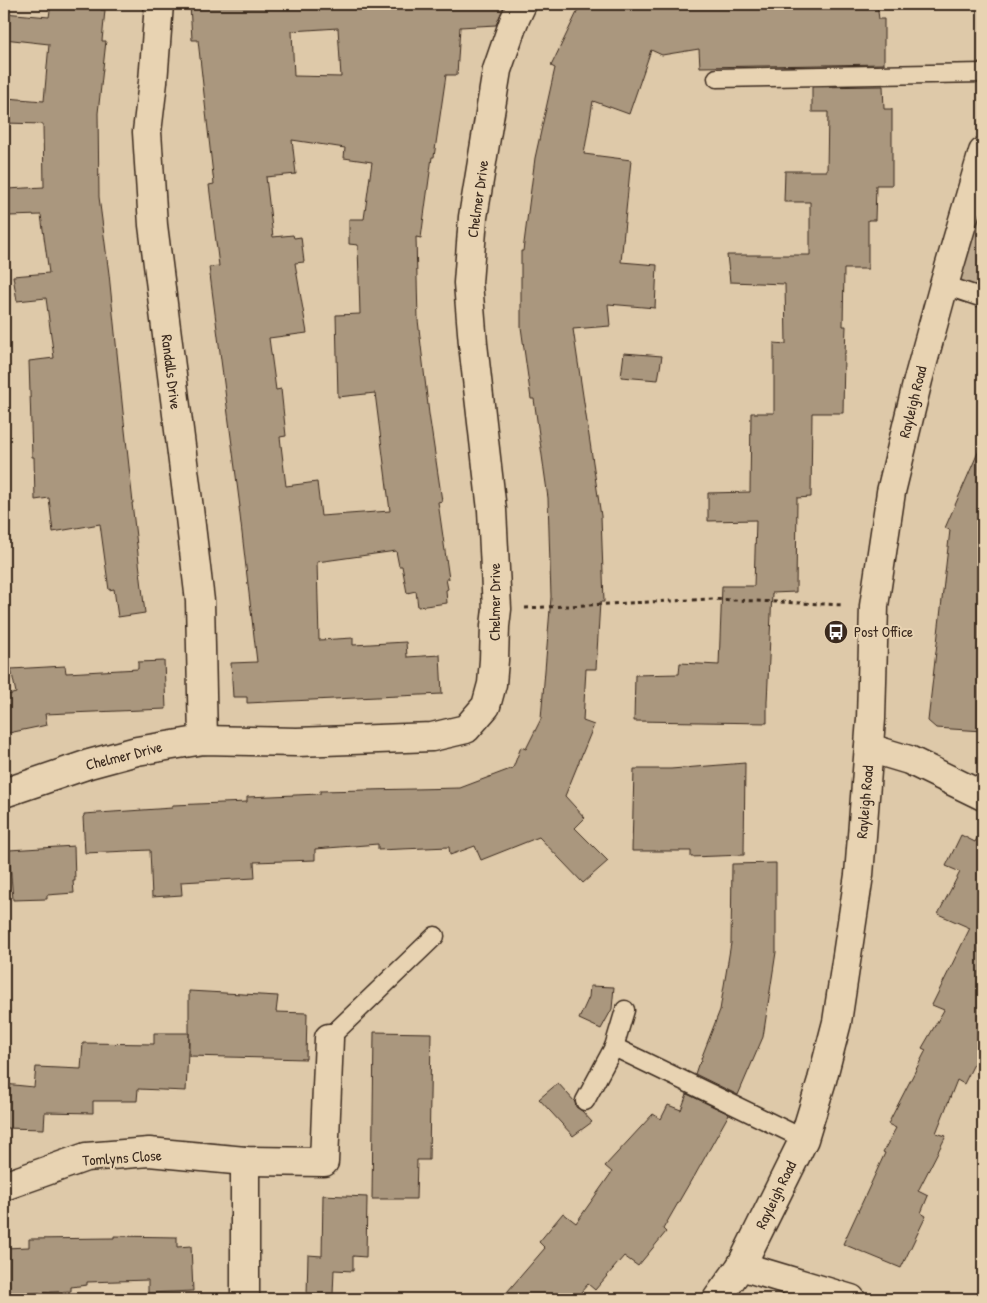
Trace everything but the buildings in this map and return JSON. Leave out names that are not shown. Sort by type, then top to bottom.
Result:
[{"type":"street","name":"Randalls Drive","points":[[159,4],[147,132],[152,216],[200,601],[203,740]]},
{"type":"street","name":"Chelmer Drive","points":[[4,793],[88,764],[137,751],[203,740],[296,742],[432,737],[466,729],[486,706],[492,684],[497,609],[492,510],[468,283],[474,217],[497,70],[522,4]]},
{"type":"street","name":"Rayleigh Road","points":[[716,1299],[741,1266],[804,1139],[837,1022],[859,875],[871,719],[874,606],[891,492],[918,380],[983,152]]},
{"type":"street","points":[[869,748],[909,760],[983,796]]},
{"type":"street","name":"Tomlyns Close","points":[[4,1186],[86,1157],[149,1152],[245,1161],[324,1162],[329,1038]]},
{"type":"street","points":[[245,1161],[245,1299]]},
{"type":"street","points":[[741,1266],[851,1299]]},
{"type":"lane","points":[[717,78],[983,73]]},
{"type":"lane","points":[[944,285],[983,298]]},
{"type":"lane","points":[[329,1038],[435,936]]},
{"type":"lane","points":[[586,1101],[614,1047],[625,1010]]},
{"type":"lane","points":[[614,1047],[804,1139]]},
{"type":"path","points":[[497,609],[712,598],[874,606]]},
{"type":"shaded area","points":[[983,153],[983,298],[944,285]]},
{"type":"place","name":"Post Office","points":[[836,632]]}]
